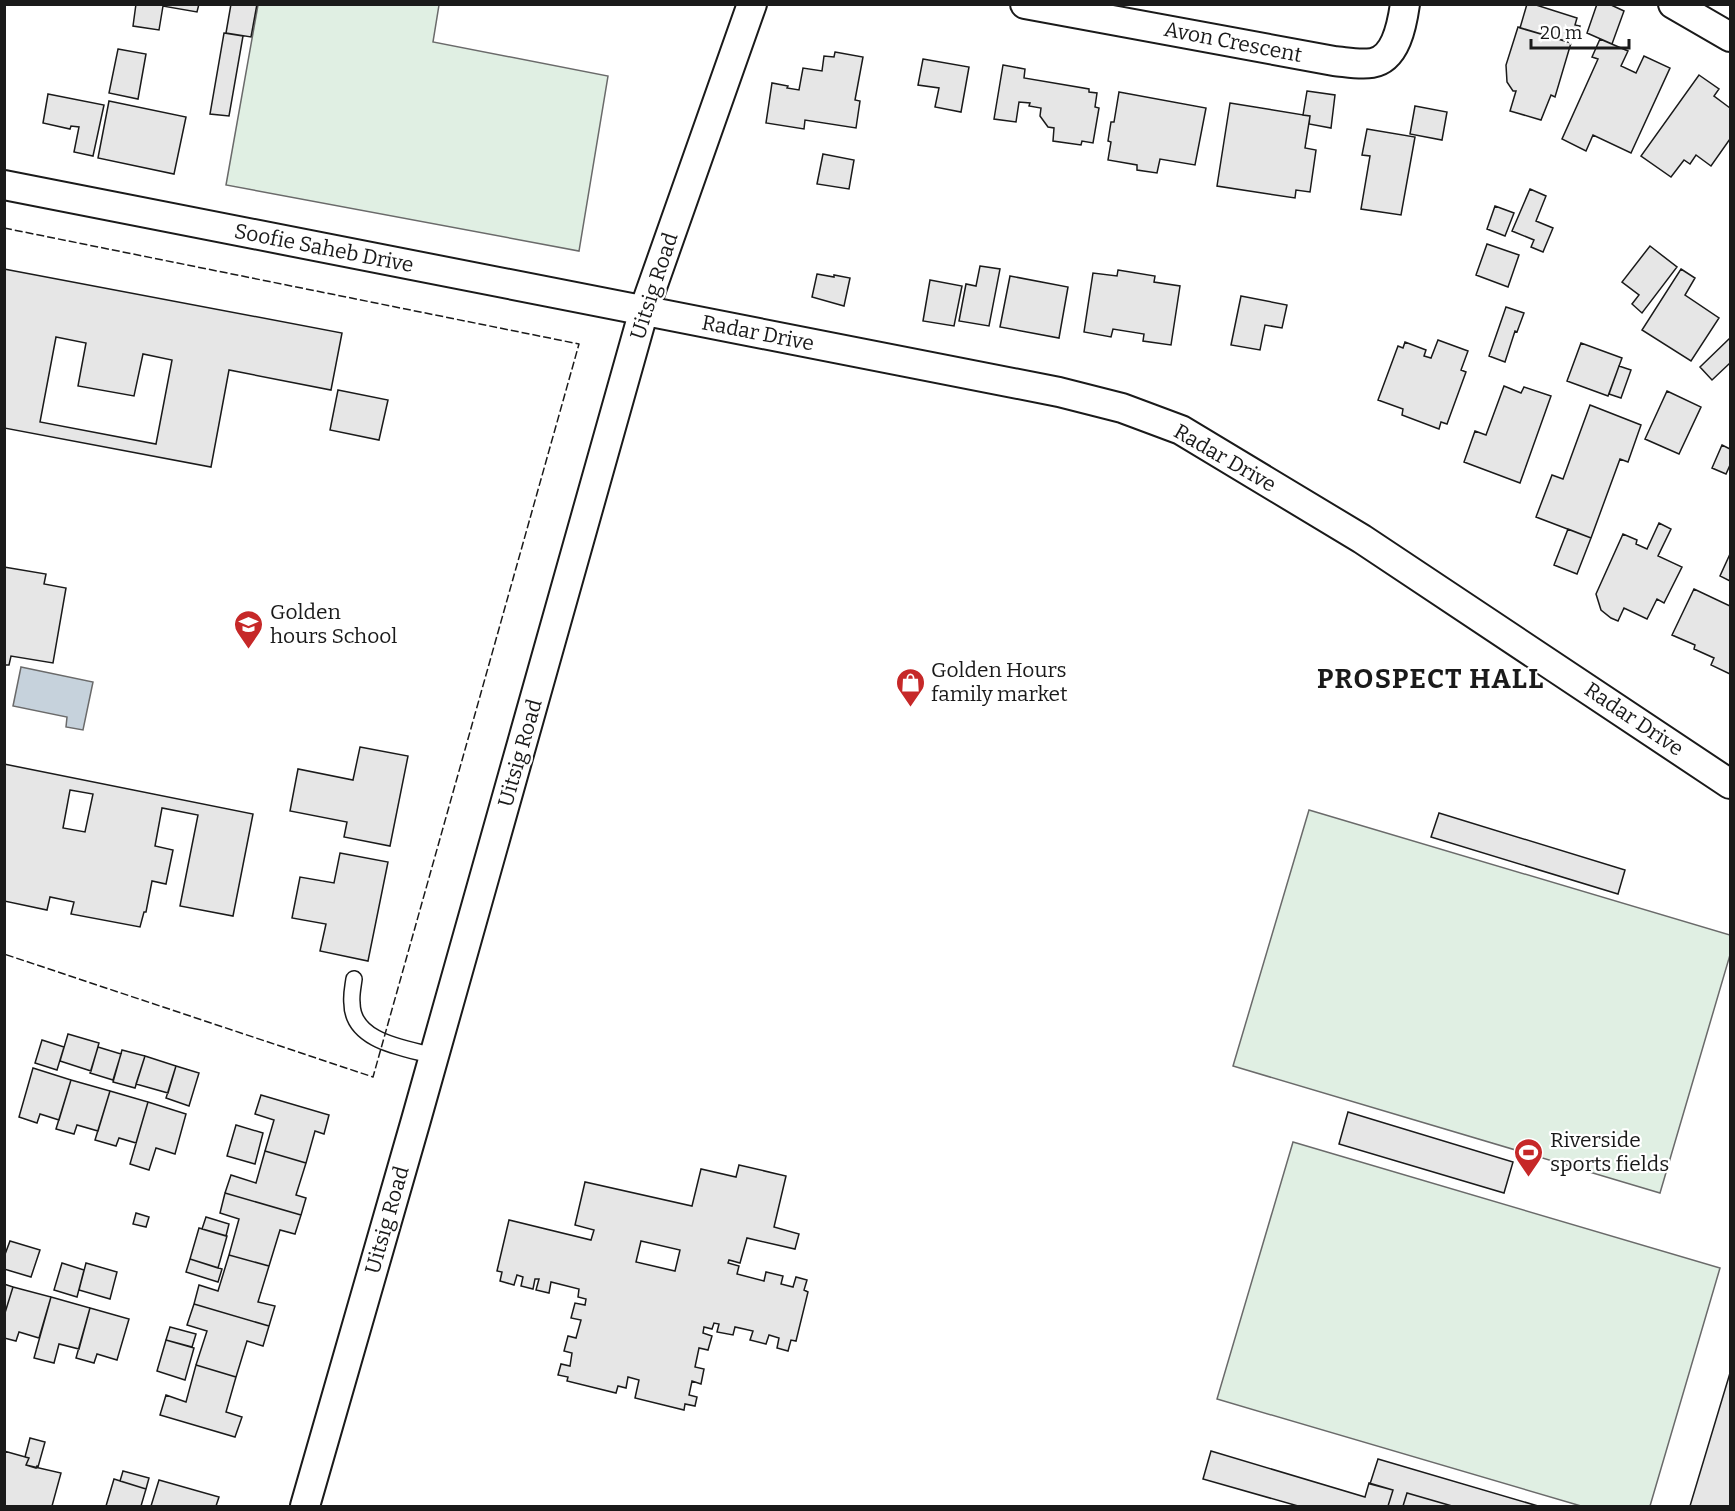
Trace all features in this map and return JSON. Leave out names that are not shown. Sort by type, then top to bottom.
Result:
[{"type":"street","name":"Uitsig Road","points":[[305,1506],[644,310],[752,4]]},
{"type":"street","name":"Avon Crescent","points":[[1025,4],[1334,61],[1370,63],[1386,56],[1394,44],[1403,20],[1405,4]]},
{"type":"street","points":[[1672,4],[1731,37]]},
{"type":"street","name":"Soofie Saheb Drive","points":[[4,185],[644,310]]},
{"type":"street","name":"Radar Drive","points":[[644,310],[1059,392],[1122,408],[1181,430],[1362,539],[1731,784]]},
{"type":"lane","points":[[354,979],[351,1004],[355,1021],[365,1032],[383,1042],[434,1056]]},
{"type":"green space","points":[[258,5],[439,5],[433,42],[608,76],[579,251],[226,185]]},
{"type":"green space","points":[[1309,810],[1730,935],[1730,955],[1660,1193],[1233,1066]]},
{"type":"green space","points":[[1293,1142],[1720,1268],[1650,1506],[1581,1506],[1217,1399]]},
{"type":"shaded area","points":[[21,667],[93,682],[83,730],[66,727],[67,717],[13,706]]},
{"type":"building","points":[[136,4],[199,4],[197,12],[163,6],[159,30],[133,26]]},
{"type":"building","points":[[231,4],[257,4],[251,37],[226,33]]},
{"type":"building","points":[[1527,4],[1577,18],[1575,25],[1580,26],[1576,38],[1571,36],[1569,42],[1520,28]]},
{"type":"building","points":[[1597,4],[1609,4],[1624,11],[1612,44],[1587,33]]},
{"type":"building","points":[[1518,27],[1571,43],[1555,97],[1551,95],[1541,120],[1510,111],[1516,91],[1513,91],[1507,82],[1506,65]]},
{"type":"building","points":[[224,33],[243,36],[229,116],[210,114]]},
{"type":"building","points":[[1600,39],[1628,51],[1621,66],[1636,73],[1644,56],[1670,68],[1631,153],[1593,135],[1586,151],[1562,139],[1598,59],[1592,57]]},
{"type":"building","points":[[118,49],[146,54],[138,99],[109,93]]},
{"type":"building","points":[[835,52],[863,57],[855,100],[860,101],[856,128],[805,120],[804,129],[766,123],[772,83],[799,90],[803,68],[822,71],[824,56],[834,57]]},
{"type":"building","points":[[923,59],[969,67],[961,112],[935,107],[939,88],[918,85]]},
{"type":"building","points":[[1003,65],[1025,69],[1024,78],[1089,89],[1089,92],[1097,93],[1095,107],[1099,108],[1093,143],[1082,141],[1081,145],[1053,141],[1054,128],[1048,127],[1040,116],[1041,108],[1029,106],[1030,103],[1019,102],[1016,122],[994,119]]},
{"type":"building","points":[[1699,75],[1719,89],[1714,96],[1730,108],[1730,139],[1711,166],[1696,155],[1690,164],[1684,160],[1671,177],[1641,156]]},
{"type":"building","points":[[1307,91],[1335,95],[1331,128],[1309,124],[1310,116],[1303,115]]},
{"type":"building","points":[[1119,92],[1206,108],[1195,165],[1160,159],[1157,173],[1137,170],[1137,165],[1108,160],[1111,122],[1114,122]]},
{"type":"building","points":[[48,94],[104,105],[93,156],[74,152],[79,127],[71,126],[70,129],[43,123]]},
{"type":"building","points":[[109,101],[186,117],[174,174],[98,158]]},
{"type":"building","points":[[1230,103],[1310,116],[1305,148],[1316,150],[1310,192],[1296,190],[1295,198],[1217,186]]},
{"type":"building","points":[[1415,106],[1447,112],[1442,140],[1410,134]]},
{"type":"building","points":[[1367,129],[1415,137],[1401,215],[1361,209],[1370,156],[1362,155]]},
{"type":"building","points":[[823,154],[854,160],[849,189],[817,184]]},
{"type":"building","points":[[1530,189],[1546,196],[1536,221],[1553,228],[1543,252],[1531,247],[1534,240],[1512,231]]},
{"type":"building","points":[[1495,206],[1514,213],[1505,236],[1487,229]]},
{"type":"building","points":[[1487,244],[1519,255],[1508,287],[1476,275]]},
{"type":"building","points":[[1650,246],[1677,267],[1642,313],[1632,304],[1639,295],[1622,282]]},
{"type":"building","points":[[980,266],[1000,269],[989,326],[959,321],[966,284],[976,286]]},
{"type":"building","points":[[4,269],[342,333],[331,390],[229,370],[211,467],[4,428]],"holes":[[[56,337],[86,343],[78,386],[134,396],[143,354],[172,360],[156,444],[40,422]]]},
{"type":"building","points":[[1681,269],[1695,278],[1685,295],[1719,318],[1691,361],[1642,330]]},
{"type":"building","points":[[1118,270],[1155,276],[1154,282],[1180,286],[1171,345],[1143,341],[1144,334],[1113,329],[1111,337],[1084,332],[1093,273],[1117,276]]},
{"type":"building","points":[[817,274],[850,278],[844,306],[812,297]]},
{"type":"building","points":[[1010,276],[1068,287],[1059,338],[1000,327]]},
{"type":"building","points":[[930,280],[962,286],[954,326],[923,321]]},
{"type":"building","points":[[1241,296],[1287,305],[1282,328],[1265,325],[1260,350],[1231,345]]},
{"type":"building","points":[[1506,307],[1524,313],[1517,332],[1515,331],[1505,362],[1489,356]]},
{"type":"building","points":[[1730,338],[1730,363],[1712,380],[1700,367]]},
{"type":"building","points":[[1438,340],[1468,351],[1461,370],[1466,372],[1447,424],[1441,422],[1439,429],[1402,415],[1403,409],[1378,400],[1398,346],[1403,348],[1405,342],[1426,350],[1424,356],[1431,358]]},
{"type":"building","points":[[1581,343],[1622,358],[1608,396],[1567,381]]},
{"type":"building","points":[[1619,366],[1631,370],[1621,398],[1609,394]]},
{"type":"building","points":[[1504,386],[1521,393],[1524,387],[1551,396],[1520,483],[1464,462],[1475,431],[1486,435]]},
{"type":"building","points":[[338,390],[388,400],[379,440],[330,430]]},
{"type":"building","points":[[1667,391],[1701,407],[1679,454],[1645,439]]},
{"type":"building","points":[[1590,405],[1641,425],[1628,462],[1620,459],[1591,538],[1536,517],[1552,475],[1563,479]]},
{"type":"building","points":[[1722,445],[1730,449],[1730,465],[1726,474],[1712,468]]},
{"type":"building","points":[[1659,523],[1671,529],[1658,556],[1682,567],[1664,603],[1657,599],[1647,619],[1624,608],[1618,621],[1611,618],[1601,610],[1596,594],[1623,534],[1637,540],[1636,544],[1647,549]]},
{"type":"building","points":[[1568,529],[1591,538],[1577,574],[1554,565]]},
{"type":"building","points":[[1730,554],[1730,581],[1720,576]]},
{"type":"building","points":[[4,567],[46,574],[44,584],[66,588],[53,663],[11,656],[9,665],[4,665]]},
{"type":"building","points":[[1694,589],[1730,606],[1730,674],[1711,665],[1714,658],[1694,649],[1695,645],[1672,635]]},
{"type":"building","points":[[360,747],[408,756],[390,846],[344,837],[347,822],[290,811],[298,769],[353,780]]},
{"type":"building","points":[[4,764],[253,814],[233,916],[180,906],[198,815],[162,808],[155,846],[173,850],[166,884],[152,881],[146,912],[144,912],[140,927],[71,914],[74,902],[50,897],[47,910],[4,901]],"holes":[[[70,790],[93,794],[85,832],[63,828]]]},
{"type":"building","points":[[1439,813],[1625,870],[1618,894],[1431,837]]},
{"type":"building","points":[[340,853],[388,862],[368,961],[320,951],[326,924],[292,918],[300,877],[334,883]]},
{"type":"building","points":[[68,1034],[99,1043],[91,1071],[60,1061]]},
{"type":"building","points":[[42,1040],[64,1047],[57,1070],[35,1063]]},
{"type":"building","points":[[98,1047],[121,1054],[113,1080],[90,1073]]},
{"type":"building","points":[[122,1050],[145,1056],[135,1088],[113,1082]]},
{"type":"building","points":[[145,1056],[176,1066],[168,1093],[136,1084]]},
{"type":"building","points":[[176,1066],[199,1073],[189,1106],[166,1098]]},
{"type":"building","points":[[33,1068],[71,1080],[59,1120],[40,1114],[37,1123],[19,1117]]},
{"type":"building","points":[[71,1080],[110,1091],[98,1131],[77,1125],[74,1134],[56,1129]]},
{"type":"building","points":[[110,1091],[148,1102],[136,1143],[119,1138],[116,1146],[95,1140]]},
{"type":"building","points":[[261,1095],[329,1115],[324,1134],[315,1131],[306,1163],[265,1151],[274,1120],[255,1114]]},
{"type":"building","points":[[148,1102],[186,1114],[175,1154],[156,1148],[149,1170],[130,1164]]},
{"type":"building","points":[[1348,1112],[1513,1162],[1504,1193],[1339,1144]]},
{"type":"building","points":[[236,1125],[263,1133],[255,1164],[227,1156]]},
{"type":"building","points":[[265,1151],[306,1163],[296,1195],[306,1198],[301,1215],[225,1193],[231,1175],[256,1183]]},
{"type":"building","points":[[739,1165],[786,1176],[774,1227],[799,1234],[795,1249],[747,1238],[740,1263],[729,1260],[728,1263],[739,1266],[737,1274],[764,1281],[766,1272],[783,1276],[781,1284],[793,1287],[796,1277],[807,1280],[804,1290],[808,1292],[796,1341],[791,1340],[788,1351],[777,1348],[779,1338],[769,1335],[766,1344],[750,1340],[753,1331],[735,1327],[733,1335],[717,1332],[719,1324],[714,1323],[712,1329],[704,1327],[703,1333],[712,1336],[708,1350],[699,1348],[695,1367],[704,1369],[701,1384],[692,1381],[689,1395],[697,1397],[695,1406],[685,1404],[684,1410],[635,1398],[639,1380],[628,1377],[626,1388],[618,1386],[616,1393],[567,1381],[568,1377],[558,1375],[561,1364],[570,1366],[572,1353],[564,1351],[568,1336],[576,1338],[581,1320],[571,1318],[575,1303],[585,1305],[586,1299],[578,1297],[579,1289],[551,1282],[549,1293],[536,1290],[539,1279],[535,1279],[533,1289],[521,1286],[523,1277],[517,1275],[514,1285],[500,1281],[502,1272],[497,1271],[509,1220],[591,1240],[594,1230],[575,1225],[585,1182],[692,1206],[701,1169],[736,1177]],"holes":[[[641,1241],[680,1250],[675,1271],[636,1262]]]},
{"type":"building","points":[[225,1193],[301,1215],[295,1234],[280,1230],[269,1266],[229,1255],[239,1219],[220,1213]]},
{"type":"building","points":[[136,1213],[149,1217],[146,1227],[133,1224]]},
{"type":"building","points":[[206,1217],[229,1224],[226,1236],[202,1229]]},
{"type":"building","points":[[199,1228],[227,1236],[218,1268],[190,1259]]},
{"type":"building","points":[[10,1241],[40,1250],[31,1277],[4,1269],[4,1257]]},
{"type":"building","points":[[229,1255],[269,1266],[258,1302],[275,1306],[269,1326],[194,1304],[199,1285],[218,1291]]},
{"type":"building","points":[[190,1259],[222,1269],[218,1282],[186,1272]]},
{"type":"building","points":[[62,1263],[84,1270],[77,1297],[54,1290]]},
{"type":"building","points":[[86,1263],[117,1272],[110,1299],[79,1290]]},
{"type":"building","points":[[4,1284],[13,1287],[4,1316]]},
{"type":"building","points":[[13,1287],[51,1297],[39,1338],[19,1332],[16,1341],[4,1338],[4,1316]]},
{"type":"building","points":[[51,1297],[90,1308],[79,1349],[59,1344],[54,1363],[34,1358]]},
{"type":"building","points":[[194,1304],[269,1326],[263,1346],[247,1341],[236,1377],[196,1365],[207,1331],[187,1325]]},
{"type":"building","points":[[90,1308],[129,1319],[117,1360],[97,1354],[94,1363],[76,1358]]},
{"type":"building","points":[[170,1327],[196,1334],[192,1347],[166,1340]]},
{"type":"building","points":[[166,1340],[194,1348],[185,1380],[157,1371]]},
{"type":"building","points":[[196,1365],[236,1377],[226,1412],[242,1417],[235,1437],[160,1415],[166,1395],[186,1402]]},
{"type":"building","points":[[1730,1373],[1730,1506],[1690,1506]]},
{"type":"building","points":[[30,1438],[45,1442],[36,1468],[26,1465],[29,1458],[25,1457]]},
{"type":"building","points":[[4,1451],[29,1458],[26,1465],[61,1473],[52,1506],[4,1506]]},
{"type":"building","points":[[1211,1451],[1365,1497],[1369,1483],[1393,1490],[1388,1506],[1298,1506],[1203,1479]]},
{"type":"building","points":[[1378,1459],[1538,1506],[1452,1506],[1407,1493],[1403,1506],[1388,1506],[1393,1490],[1370,1484]]},
{"type":"building","points":[[123,1471],[149,1478],[146,1489],[120,1481]]},
{"type":"building","points":[[114,1479],[146,1489],[141,1506],[106,1506]]},
{"type":"building","points":[[159,1480],[219,1497],[216,1506],[151,1506]]},
{"type":"building","points":[[1407,1493],[1452,1506],[1403,1506]]},
{"type":"fence","points":[[4,228],[579,344],[373,1077],[4,954]]},
{"type":"place","name":"Golden hours School","points":[[249,650]]},
{"type":"place","name":"Golden Hours family market","points":[[910,708]]},
{"type":"place","name":"Riverside sports fields","points":[[1529,1178]]},
{"type":"district","name":"PROSPECT HALL","points":[[1431,679]]}]
